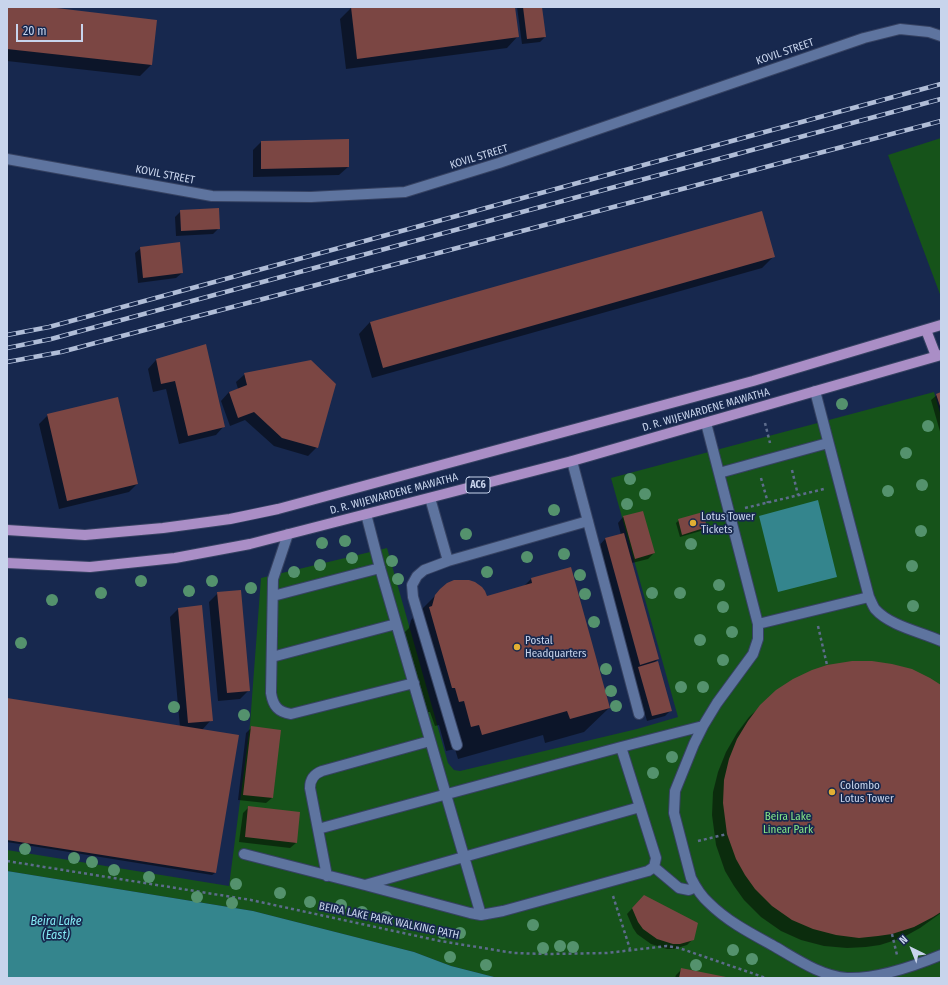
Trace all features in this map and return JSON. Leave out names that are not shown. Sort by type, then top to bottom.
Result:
[{"type":"main road","name":"D. R. WIJEWARDENE MAWATHA","points":[[7,530],[86,535],[163,528],[230,519],[278,509],[753,381],[941,325]]},
{"type":"main road","points":[[926,330],[938,356]]},
{"type":"main road","name":"D. R. WIJEWARDENE MAWATHA","points":[[7,563],[90,567],[175,558],[250,544],[572,461],[938,356]]},
{"type":"lane","name":"KOVIL STREET","points":[[7,159],[212,196],[311,197],[405,192],[499,164],[864,38],[900,29],[929,32],[941,36]]},
{"type":"lane","points":[[815,391],[869,597],[875,609],[888,619],[941,641]]},
{"type":"lane","points":[[706,423],[758,624],[758,639],[753,654],[717,703],[703,726],[675,791],[674,812],[691,878],[708,903],[738,926],[805,964],[836,976],[861,978],[923,963],[941,955]]},
{"type":"lane","points":[[719,473],[828,443]]},
{"type":"lane","points":[[572,461],[639,714]]},
{"type":"lane","points":[[430,498],[448,561]]},
{"type":"lane","points":[[366,514],[380,568],[480,915]]},
{"type":"lane","points":[[457,745],[412,592],[412,585],[417,576],[424,570],[448,561],[588,521]]},
{"type":"lane","points":[[288,534],[274,575],[272,700],[278,709],[291,714],[414,683]]},
{"type":"lane","points":[[273,596],[380,568]]},
{"type":"lane","points":[[758,624],[869,597]]},
{"type":"lane","points":[[272,656],[396,624]]},
{"type":"lane","points":[[318,829],[703,726]]},
{"type":"lane","points":[[327,876],[310,788],[310,782],[313,776],[317,773],[430,741]]},
{"type":"lane","points":[[244,854],[480,915],[503,911],[648,871],[654,867],[656,858],[620,747]]},
{"type":"lane","points":[[365,885],[640,807]]},
{"type":"lane","points":[[654,867],[679,888],[689,890],[696,887]]},
{"type":"path","points":[[761,407],[773,458]]},
{"type":"path","points":[[787,454],[798,495]]},
{"type":"path","points":[[757,463],[768,503]]},
{"type":"path","points":[[729,512],[840,485]]},
{"type":"path","points":[[820,634],[827,665]]},
{"type":"path","points":[[702,840],[727,834]]},
{"type":"path","name":"BEIRA LAKE PARK WALKING PATH","points":[[7,861],[251,900],[440,941],[514,953],[607,953],[655,946],[673,947],[766,978]]},
{"type":"path","points":[[614,898],[630,949]]},
{"type":"path","points":[[892,934],[898,961]]},
{"type":"green space","points":[[941,138],[941,297],[888,155]]},
{"type":"green space","name":"Beira Lake Linear Park","points":[[934,392],[941,416],[941,978],[498,978],[451,966],[414,952],[253,911],[7,871],[7,850],[229,886],[250,724],[261,578],[387,548],[448,763],[454,770],[460,771],[637,729],[678,717],[611,478]]},
{"type":"water","points":[[818,500],[837,577],[778,592],[759,516]]},
{"type":"water","name":"Beira Lake (East)","points":[[7,871],[253,911],[414,952],[451,966],[498,978],[7,978]]},
{"type":"building","points":[[7,7],[48,7],[157,20],[152,65],[7,49]]},
{"type":"building","points":[[351,7],[515,7],[519,37],[357,59]]},
{"type":"building","points":[[523,7],[542,7],[546,37],[527,39]]},
{"type":"building","points":[[349,139],[349,167],[261,169],[261,141]]},
{"type":"building","points":[[219,208],[220,229],[181,231],[180,210]]},
{"type":"building","points":[[762,211],[775,257],[383,368],[370,322]]},
{"type":"building","points":[[180,242],[183,273],[143,278],[140,247]]},
{"type":"building","points":[[206,344],[225,427],[188,436],[175,381],[161,384],[156,359]]},
{"type":"building","points":[[311,360],[336,384],[318,448],[282,438],[254,412],[238,418],[229,392],[247,385],[244,373]]},
{"type":"building","points":[[941,392],[941,409],[936,394]]},
{"type":"building","points":[[118,397],[138,484],[67,501],[47,414]]},
{"type":"building","points":[[643,511],[655,553],[635,559],[623,516]]},
{"type":"building","name":"Lotus Tower Tickets","points":[[703,512],[707,527],[682,535],[678,519]]},
{"type":"building","points":[[624,533],[659,659],[640,665],[605,538]]},
{"type":"building","name":"Postal Headquarters","points":[[571,567],[610,708],[570,719],[567,711],[482,735],[479,725],[471,727],[464,701],[459,702],[455,688],[452,688],[429,607],[432,606],[435,595],[447,583],[454,580],[469,580],[482,587],[487,596],[532,583],[531,578]]},
{"type":"building","points":[[241,590],[250,691],[227,693],[217,592]]},
{"type":"building","points":[[202,605],[213,721],[188,723],[178,608]]},
{"type":"building","points":[[658,661],[672,711],[652,716],[638,667]]},
{"type":"building","name":"Colombo Lotus Tower","points":[[852,661],[872,661],[912,669],[941,685],[941,912],[914,927],[892,934],[859,938],[836,935],[813,929],[792,920],[772,906],[755,889],[736,859],[727,834],[723,803],[724,780],[729,759],[737,739],[760,705],[776,690],[793,679],[827,665]]},
{"type":"building","points":[[7,698],[239,735],[216,873],[7,840]]},
{"type":"building","points":[[251,726],[281,730],[273,798],[243,795]]},
{"type":"building","points":[[248,806],[300,812],[297,843],[245,837]]},
{"type":"building","points":[[644,895],[698,923],[694,940],[680,944],[673,944],[657,939],[643,929],[632,908]]},
{"type":"building","points":[[681,968],[726,977],[726,978],[679,978]]},
{"type":"railway","points":[[7,335],[49,327],[941,84]]},
{"type":"railway","points":[[7,348],[51,339],[941,99]]},
{"type":"railway","points":[[7,362],[61,352],[941,121]]},
{"type":"place","name":"Lotus Tower Tickets","points":[[693,523]]},
{"type":"place","name":"Postal Headquarters","points":[[517,647]]},
{"type":"place","name":"Colombo Lotus Tower","points":[[832,792]]}]
